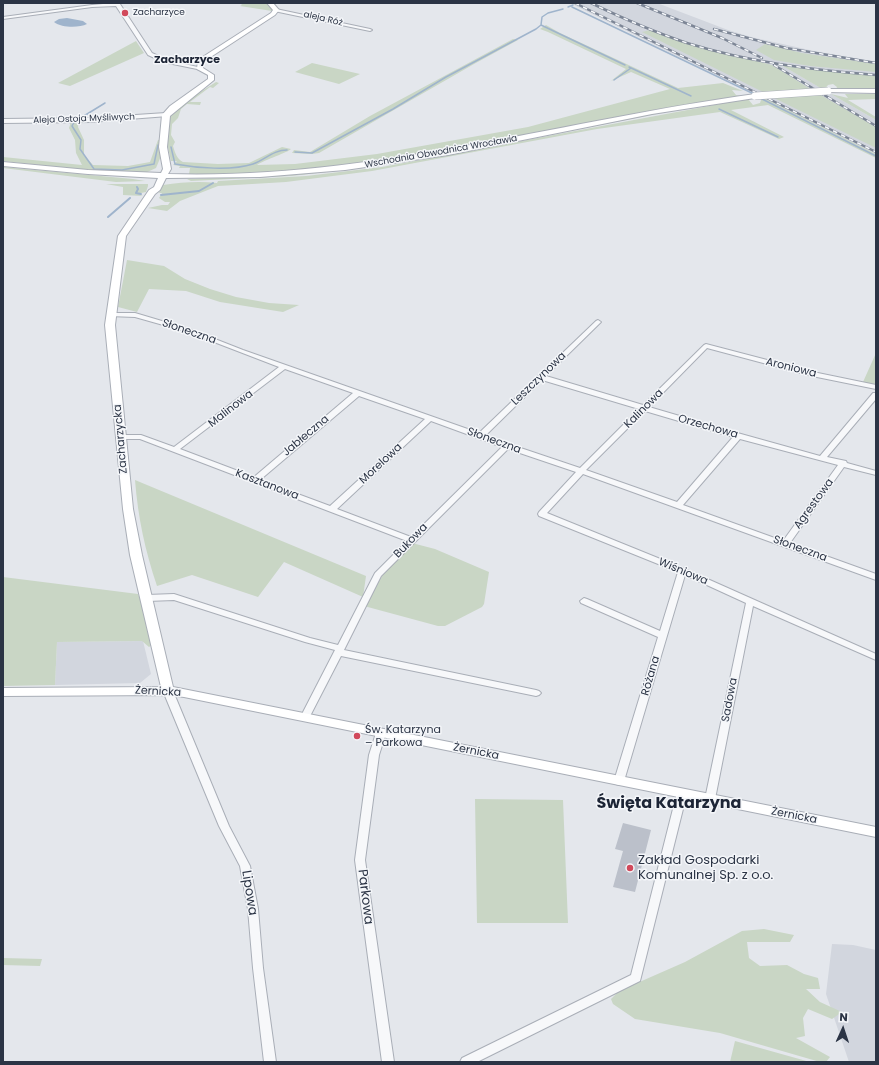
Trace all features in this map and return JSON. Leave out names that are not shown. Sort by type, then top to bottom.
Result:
[{"type":"street","points":[[177,64],[200,61],[273,14],[276,10],[270,3]]},
{"type":"street","points":[[3,18],[117,4],[146,51],[159,59],[200,69],[212,76],[211,80],[173,108],[166,115]]},
{"type":"street","name":"aleja Róż","points":[[276,10],[282,10],[370,30]]},
{"type":"street","points":[[200,61],[200,69]]},
{"type":"street","name":"Wschodnia Obwodnica Wrocławia","points":[[156,179],[180,177],[256,176],[359,166],[420,157],[700,104],[755,96],[828,91],[876,91]]},
{"type":"street","name":"Aleja Ostoja Myśliwych","points":[[3,121],[90,120],[166,115]]},
{"type":"street","name":"Zacharzycka","points":[[166,115],[164,119],[164,155],[156,179],[122,236],[110,315],[110,325],[128,509],[136,555],[168,691]]},
{"type":"street","name":"Zacharzycka","points":[[156,179],[167,168],[164,155]]},
{"type":"street","points":[[3,164],[72,172],[156,179]]},
{"type":"street","points":[[167,168],[180,177]]},
{"type":"street","points":[[133,176],[149,173],[156,179]]},
{"type":"street","name":"Słoneczna","points":[[110,315],[135,315],[190,331],[358,393],[582,471],[876,577]]},
{"type":"street","name":"Leszczynowa","points":[[480,436],[598,322]]},
{"type":"street","name":"Aroniowa","points":[[706,346],[812,374],[876,387]]},
{"type":"street","name":"Kalinowa","points":[[582,471],[706,346]]},
{"type":"street","name":"Malinowa","points":[[175,450],[285,366]]},
{"type":"street","name":"Orzechowa","points":[[541,377],[738,436],[876,472]]},
{"type":"street","name":"Jabłeczna","points":[[255,480],[358,393]]},
{"type":"street","points":[[822,458],[876,395]]},
{"type":"street","name":"Morelowa","points":[[332,509],[430,418]]},
{"type":"street","points":[[678,506],[738,436]]},
{"type":"street","name":"Kasztanowa","points":[[121,437],[141,437],[412,540]]},
{"type":"street","name":"Bukowa","points":[[305,718],[378,575],[507,446]]},
{"type":"street","name":"Agrestowa","points":[[785,544],[843,463]]},
{"type":"street","name":"Wiśniowa","points":[[582,471],[542,514],[682,571],[876,657]]},
{"type":"street","name":"Różana","points":[[619,781],[682,571]]},
{"type":"street","points":[[147,598],[174,597],[339,650],[536,693]]},
{"type":"street","points":[[584,601],[662,636]]},
{"type":"street","name":"Sadowa","points":[[710,799],[748,605],[751,601]]},
{"type":"street","name":"Żernicka","points":[[3,692],[168,691],[876,832]]},
{"type":"street","name":"Lipowa","points":[[168,691],[224,826],[245,866],[252,909],[270,1062]]},
{"type":"street","name":"Parkowa","points":[[381,733],[374,755],[360,860],[388,1062]]},
{"type":"street","points":[[466,1062],[636,978],[682,793]]},
{"type":"shaded area","points":[[570,3],[657,3],[728,30],[751,37],[814,51],[876,62],[876,76],[783,66],[876,120],[876,154]]},
{"type":"shaded area","points":[[143,641],[151,674],[140,683],[55,685],[57,642]]},
{"type":"shaded area","points":[[832,944],[853,945],[876,950],[876,1062],[849,1062],[826,994]]},
{"type":"green space","points":[[240,3],[266,3],[272,11],[240,6],[242,5]]},
{"type":"green space","points":[[546,25],[678,88],[723,83],[743,91],[732,90],[736,95],[741,96],[658,109],[408,157],[354,164],[271,172],[189,174],[190,168],[179,168],[180,166],[173,165],[177,161],[171,161],[168,147],[168,117],[186,101],[216,82],[219,83],[213,88],[210,87],[190,102],[201,102],[200,105],[187,104],[181,109],[178,118],[172,124],[171,135],[175,142],[173,146],[175,153],[183,162],[218,164],[249,163],[282,147],[291,149],[257,165],[295,164],[377,154],[528,127],[670,89],[631,72],[611,81],[626,69],[540,29]]},
{"type":"green space","points":[[650,30],[676,40],[772,65],[812,90],[765,93],[642,32]]},
{"type":"green space","points":[[513,39],[518,40],[319,153],[292,153],[294,150],[310,152],[370,116]]},
{"type":"green space","points":[[136,41],[144,53],[70,86],[58,83]]},
{"type":"green space","points":[[765,44],[802,53],[876,64],[876,72],[810,66],[774,60],[756,50]]},
{"type":"green space","points":[[312,63],[360,74],[339,84],[295,72]]},
{"type":"green space","points":[[781,65],[876,76],[876,90],[836,89],[837,87],[833,84],[828,85],[824,90]]},
{"type":"green space","points":[[819,94],[876,127],[876,148],[772,97]]},
{"type":"green space","points":[[831,94],[848,98],[845,94],[876,94],[876,99],[848,100],[876,117],[876,120]]},
{"type":"green space","points":[[760,98],[764,98],[876,154],[876,158],[768,105],[731,110],[784,137],[779,139],[720,112],[597,129],[372,171],[286,182],[218,186],[180,201],[167,211],[148,208],[168,205],[170,202],[165,202],[159,198],[162,193],[159,193],[163,185],[191,182],[217,183],[218,181],[306,176],[382,167],[748,99],[753,105],[760,103]]},
{"type":"green space","points":[[709,104],[438,156],[372,167],[291,176],[191,181],[187,179],[283,176],[371,167]]},
{"type":"green space","points":[[79,121],[78,127],[84,140],[84,155],[93,165],[128,166],[150,162],[158,140],[161,139],[161,156],[156,168],[145,173],[95,171],[3,161],[3,157],[82,165],[76,153],[75,140],[69,128],[71,122]]},
{"type":"green space","points":[[3,167],[133,179],[145,181],[116,182]]},
{"type":"green space","points":[[106,184],[148,184],[148,186],[146,192],[141,193],[140,195],[143,196],[123,195],[123,187]]},
{"type":"green space","points":[[127,260],[164,266],[185,279],[236,297],[269,303],[299,305],[283,312],[220,302],[186,291],[149,289],[137,312],[118,307]]},
{"type":"green space","points":[[876,353],[876,385],[863,382]]},
{"type":"green space","points":[[135,480],[366,576],[363,597],[284,562],[258,597],[192,575],[157,586],[143,534]]},
{"type":"green space","points":[[412,543],[435,549],[489,572],[484,604],[482,607],[445,626],[438,626],[364,606],[384,573]]},
{"type":"green space","points":[[3,577],[138,594],[146,614],[152,645],[149,647],[142,641],[57,642],[55,685],[3,686]]},
{"type":"green space","points":[[475,799],[563,800],[568,923],[477,923]]},
{"type":"green space","points":[[764,929],[794,935],[790,942],[747,942],[749,958],[760,966],[787,965],[804,974],[818,978],[820,989],[806,989],[820,1002],[842,1012],[832,1019],[808,1009],[803,1018],[805,1036],[796,1038],[830,1057],[826,1062],[820,1062],[720,1033],[635,1019],[613,1004],[611,999],[619,991],[685,962],[742,931]]},
{"type":"green space","points":[[3,958],[42,959],[40,966],[3,965]]},
{"type":"green space","points":[[735,1041],[810,1062],[730,1062]]},
{"type":"water","points":[[67,18],[83,21],[87,24],[70,27],[54,22],[59,19]]},
{"type":"building","points":[[623,823],[651,830],[635,892],[613,887],[623,851],[615,849]]},
{"type":"waterway","points":[[568,7],[573,5]]},
{"type":"waterway","points":[[572,7],[756,95]]},
{"type":"waterway","points":[[541,25],[542,17],[548,13],[563,9]]},
{"type":"waterway","points":[[295,152],[312,153],[541,25]]},
{"type":"waterway","points":[[541,25],[625,65]]},
{"type":"waterway","points":[[629,67],[691,96]]},
{"type":"waterway","points":[[614,80],[631,68]]},
{"type":"waterway","points":[[760,98],[876,156]]},
{"type":"waterway","points":[[79,119],[105,103]]},
{"type":"waterway","points":[[719,109],[778,137]]},
{"type":"waterway","points":[[74,122],[72,126],[81,140],[80,149],[94,169],[122,170],[154,164],[158,145]]},
{"type":"waterway","points":[[171,147],[175,164],[214,168],[235,168],[253,164],[273,153],[287,150]]},
{"type":"waterway","points":[[161,195],[199,191],[213,183]]},
{"type":"waterway","points":[[137,187],[138,189],[136,193],[141,194]]},
{"type":"waterway","points":[[108,217],[130,198]]},
{"type":"railway","points":[[575,3],[876,152]]},
{"type":"railway","points":[[591,3],[650,29],[710,50],[780,64],[828,71],[876,75]]},
{"type":"railway","points":[[637,3],[722,38],[762,58]]},
{"type":"railway","points":[[714,29],[786,48],[876,63]]},
{"type":"railway","points":[[774,65],[876,126]]},
{"type":"place","name":"Zacharzyce","points":[[125,13]]},
{"type":"place","name":"Św. Katarzyna – Parkowa","points":[[357,736]]},
{"type":"place","name":"Zakład Gospodarki Komunalnej Sp. z o.o.","points":[[630,868]]},
{"type":"district","name":"Zacharzyce","points":[[187,60]]},
{"type":"district","name":"Święta Katarzyna","points":[[669,804]]}]
